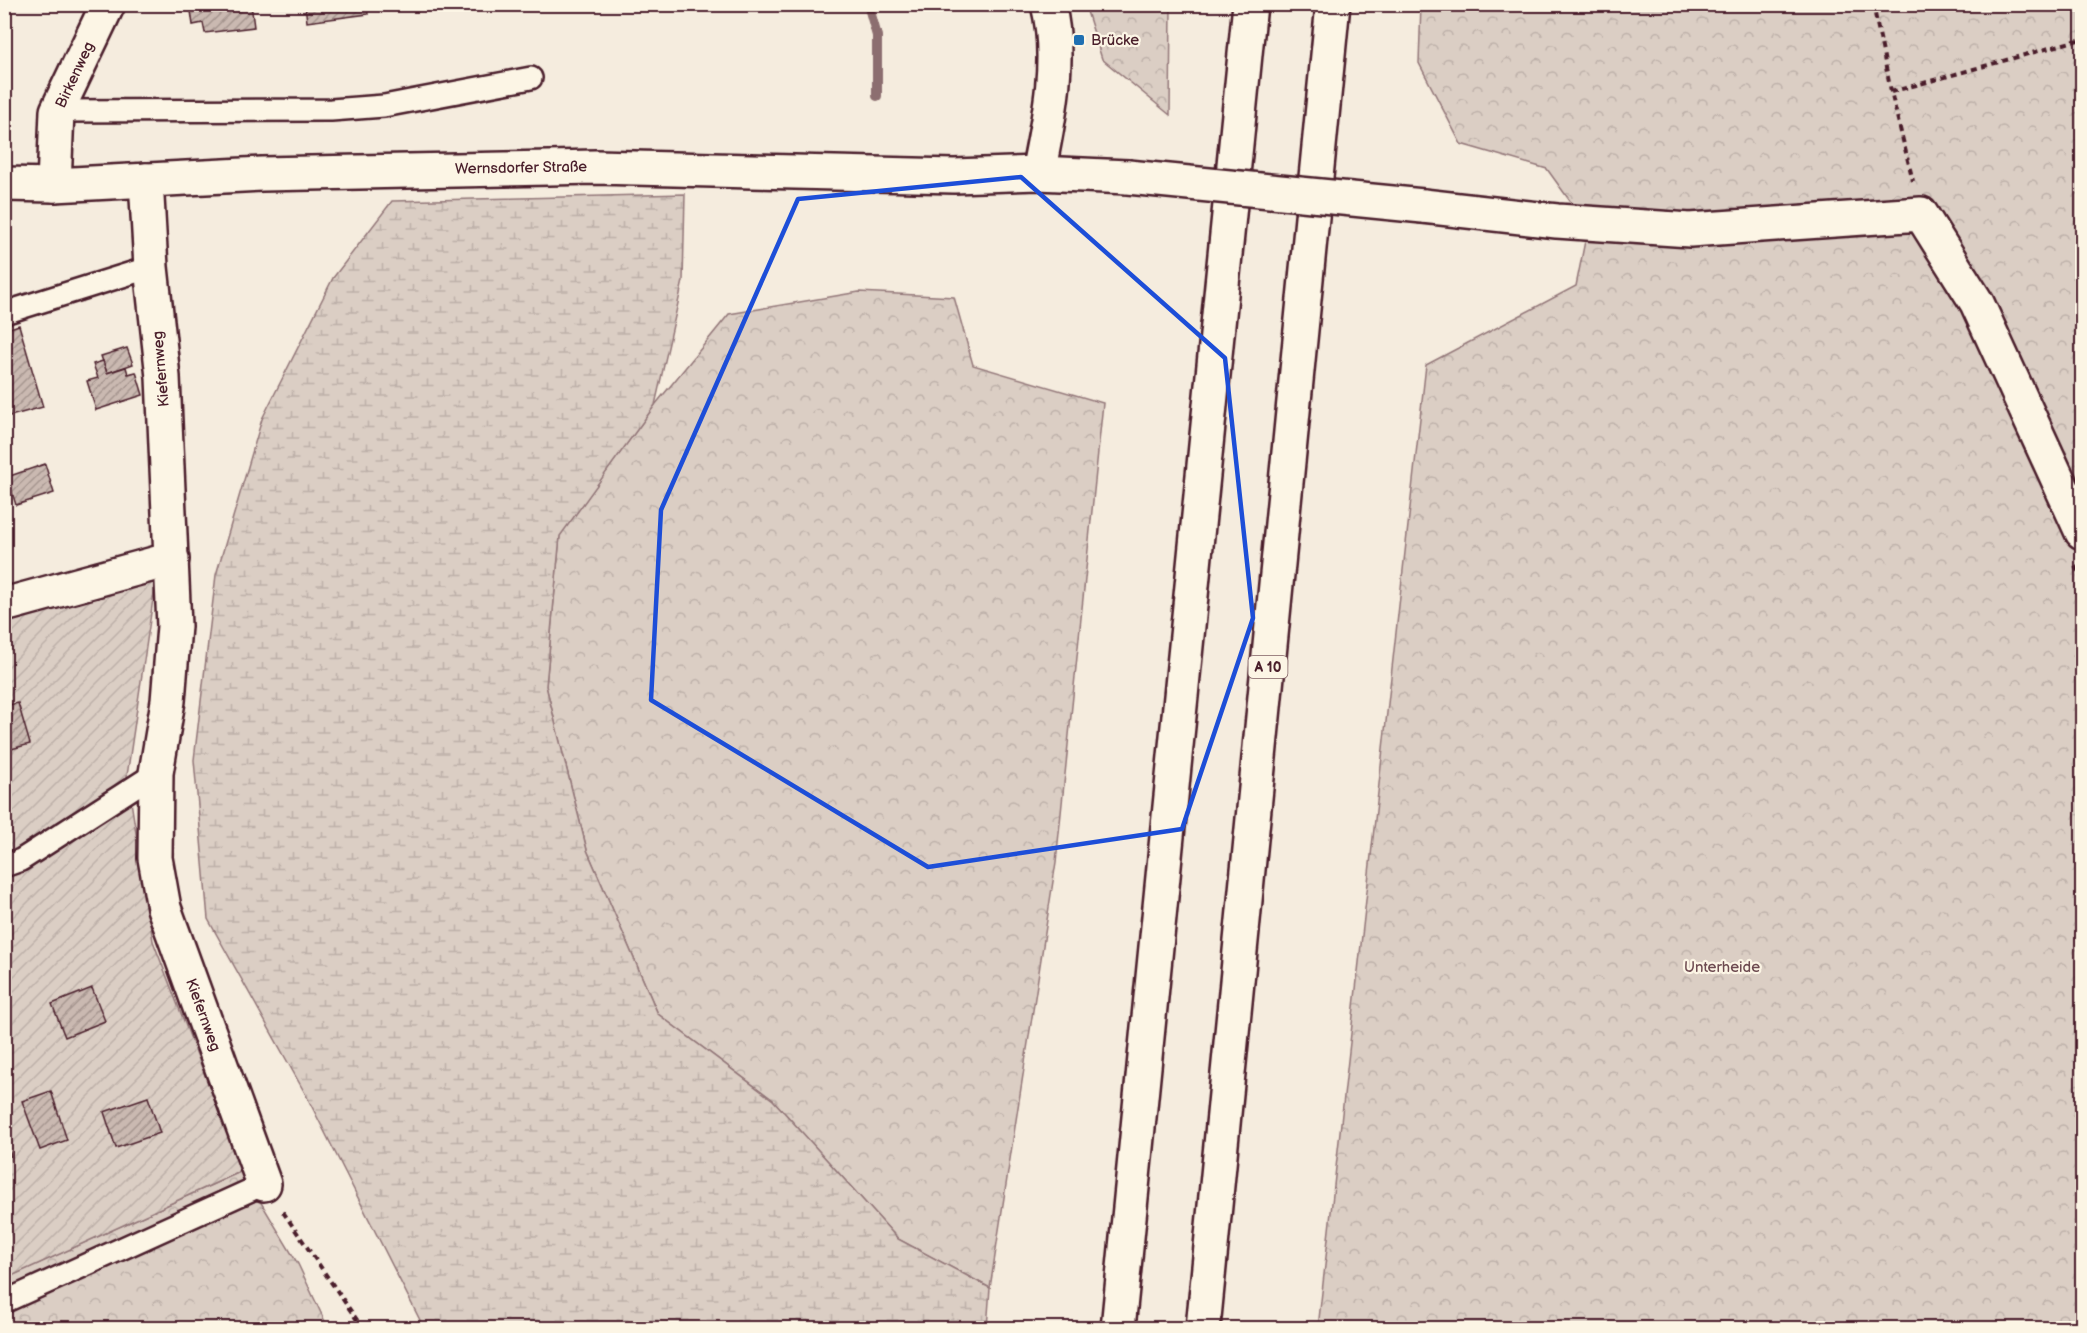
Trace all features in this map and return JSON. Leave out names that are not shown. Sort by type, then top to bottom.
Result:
[{"type":"main road","name":"Birkenweg","points":[[54,185],[57,111],[108,4]]},
{"type":"main road","points":[[1038,173],[1050,104],[1053,71],[1053,23],[1048,4]]},
{"type":"main road","points":[[1118,1329],[1250,4]]},
{"type":"main road","name":"A 10","points":[[1203,1329],[1333,4]]},
{"type":"main road","name":"Wernsdorfer Straße","points":[[4,184],[54,185],[261,174],[596,167],[954,176],[1038,173],[1128,177],[1557,221],[1690,230],[1921,214]]},
{"type":"main road","name":"Kiefernweg","points":[[146,180],[151,267],[163,377],[172,559],[173,637],[168,701],[156,773],[155,858],[164,908],[264,1184]]},
{"type":"main road","points":[[1921,214],[1977,303],[2082,532]]},
{"type":"main road","points":[[4,605],[172,559]]},
{"type":"lane","points":[[57,111],[331,110],[384,106],[531,78]]},
{"type":"lane","points":[[4,313],[151,267]]},
{"type":"lane","points":[[4,866],[21,860],[156,773]]},
{"type":"lane","points":[[4,1302],[264,1184]]},
{"type":"path","points":[[1873,4],[1890,92],[1921,214]]},
{"type":"path","points":[[1890,92],[2082,39]]},
{"type":"path","points":[[264,1184],[357,1320],[360,1329]]},
{"type":"highlighted area","points":[[1021,177],[1225,358],[1253,618],[1182,829],[928,867],[651,700],[661,510],[798,199]]},
{"type":"green space","points":[[1085,5],[1171,5],[1170,115],[1102,59]]},
{"type":"green space","name":"Unterheide","points":[[1421,5],[2082,5],[2082,1328],[1318,1328],[1426,365],[1576,286],[1588,226],[1547,169],[1461,144],[1419,63]]},
{"type":"green space","points":[[685,194],[683,281],[655,405],[560,536],[546,686],[587,850],[658,1014],[773,1100],[898,1239],[990,1288],[987,1328],[424,1328],[306,1095],[208,919],[194,760],[216,575],[262,419],[333,278],[392,201]]},
{"type":"green space","points":[[859,292],[954,297],[973,365],[1103,403],[1056,862],[990,1288],[898,1239],[773,1100],[658,1014],[587,850],[546,686],[560,535],[655,405],[729,314]]},
{"type":"green space","points":[[156,579],[127,776],[153,941],[242,1171],[5,1279],[5,621]]},
{"type":"green space","points":[[242,1171],[298,1264],[328,1328],[5,1328],[4,1279]]},
{"type":"building","points":[[190,4],[251,4],[254,27],[205,33],[203,23],[193,25]]},
{"type":"building","points":[[305,4],[367,4],[368,14],[307,22]]},
{"type":"building","points":[[19,325],[43,407],[10,416],[4,397],[4,330]]},
{"type":"building","points":[[127,348],[133,364],[107,373],[101,356]]},
{"type":"building","points":[[103,361],[107,373],[126,367],[128,374],[136,372],[143,395],[96,410],[87,381],[98,378],[93,364]]},
{"type":"building","points":[[45,464],[54,493],[16,505],[7,477]]},
{"type":"building","points":[[18,703],[30,744],[4,751],[4,706]]},
{"type":"building","points":[[92,988],[105,1021],[65,1037],[52,1004]]},
{"type":"building","points":[[51,1091],[67,1140],[40,1150],[22,1101]]},
{"type":"building","points":[[148,1097],[160,1133],[116,1148],[104,1112]]},
{"type":"building","points":[[4,1136],[11,1156],[4,1158]]},
{"type":"waterway","points":[[868,4],[877,36],[877,96]]},
{"type":"place","name":"Brücke","points":[[1079,40]]}]
